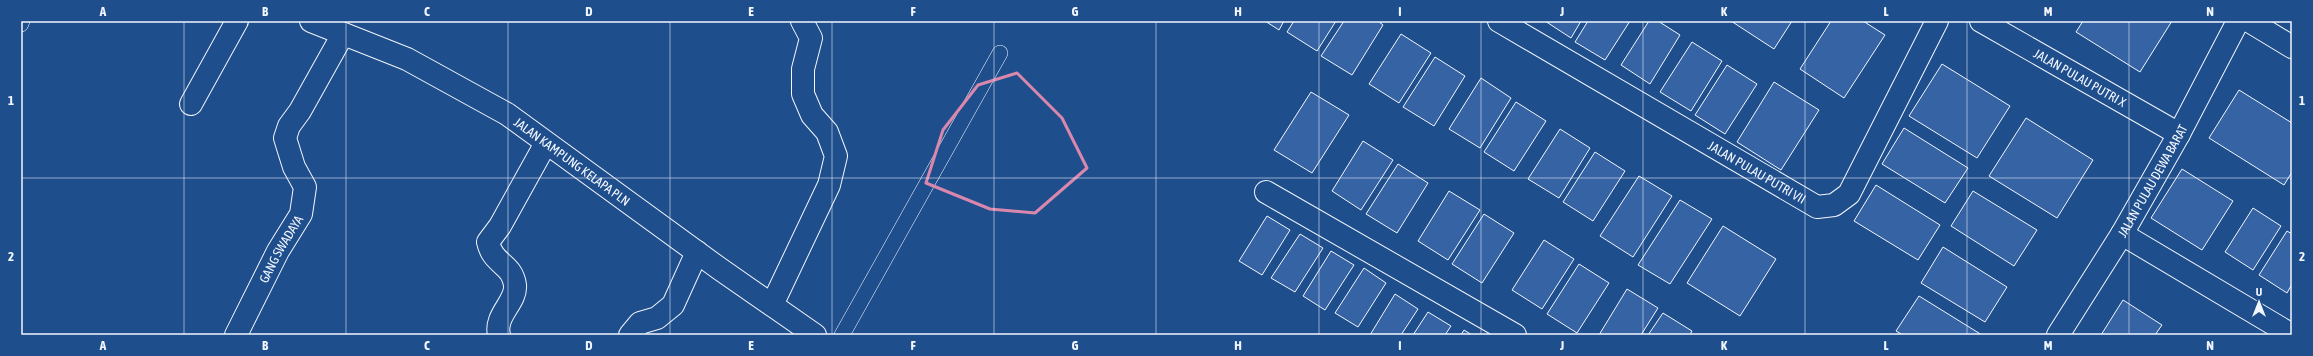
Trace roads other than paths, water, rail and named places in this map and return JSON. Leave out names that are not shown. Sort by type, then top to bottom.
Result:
[{"type":"street","points":[[191,104],[237,21]]},
{"type":"street","name":"JALAN KAMPUNG KELAPA PLN","points":[[311,21],[407,59],[507,114],[697,252],[815,335]]},
{"type":"street","points":[[772,305],[829,185],[836,156],[827,132],[812,115],[803,94],[803,69],[811,38],[802,21]]},
{"type":"street","name":"JALAN PULAU PUTRI VII","points":[[1499,21],[1817,207],[1834,205],[1849,194],[1937,21]]},
{"type":"street","name":"JALAN PULAU PUTRI X","points":[[1982,21],[2179,134]]},
{"type":"street","name":"JALAN PULAU DEWA BARAT","points":[[2058,335],[2122,234],[2179,134],[2238,21]]},
{"type":"street","points":[[2249,21],[2292,47]]},
{"type":"street","name":"GANG SWADAYA","points":[[236,335],[278,251],[301,214],[305,187],[294,167],[285,138],[289,126],[300,111],[343,34]]},
{"type":"street","points":[[499,335],[497,329],[501,317],[513,296],[516,286],[509,269],[490,253],[488,242],[500,226],[546,143]]},
{"type":"street","points":[[1266,192],[1515,335]]},
{"type":"street","points":[[2122,234],[2292,335]]},
{"type":"street","points":[[630,335],[640,323],[657,318],[673,305],[697,252]]},
{"type":"lane","points":[[842,335],[1000,53]]}]
